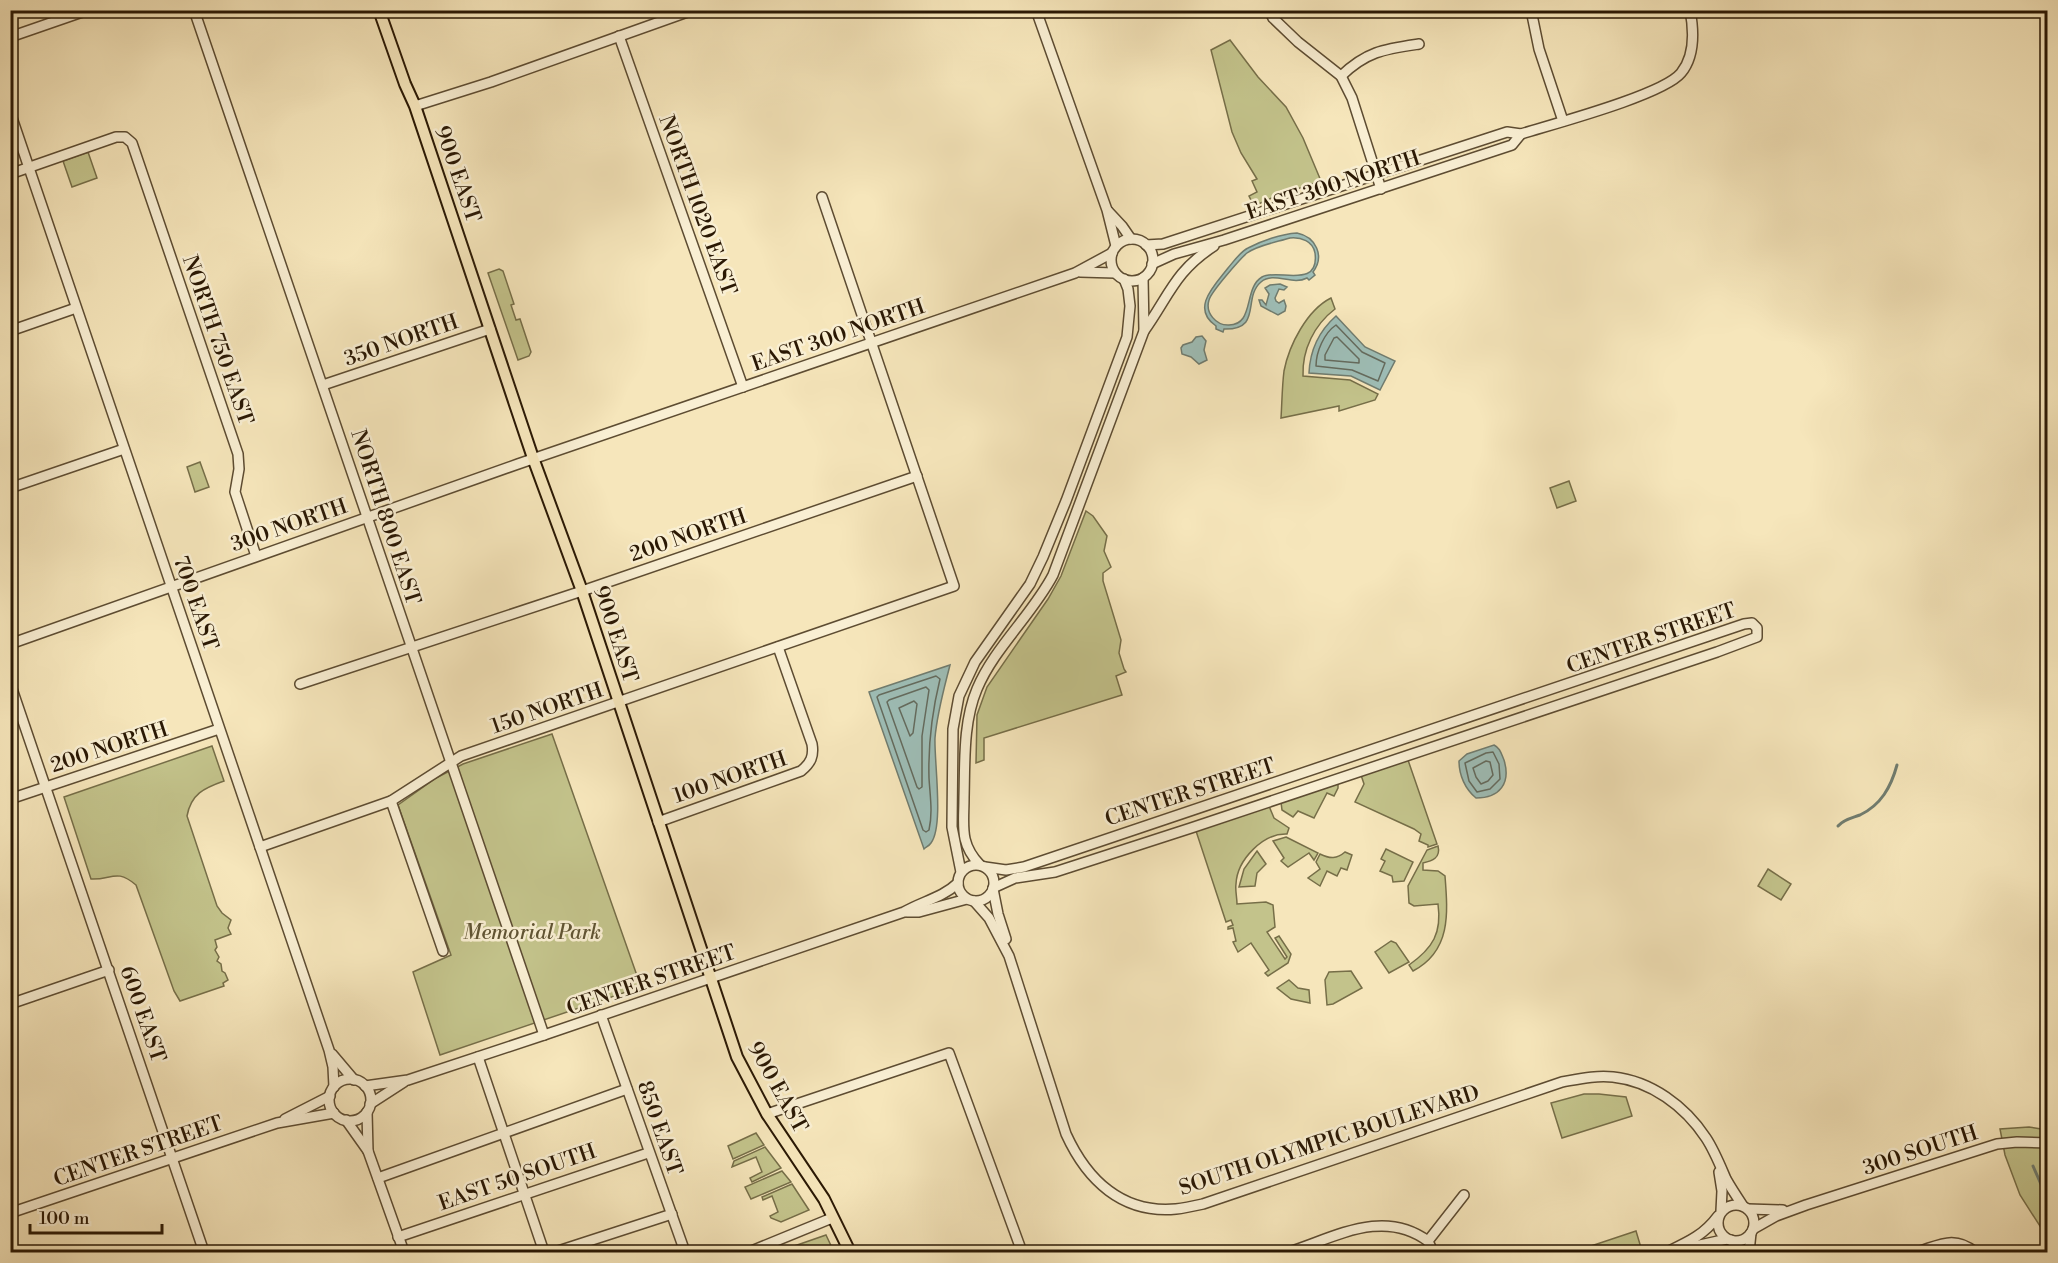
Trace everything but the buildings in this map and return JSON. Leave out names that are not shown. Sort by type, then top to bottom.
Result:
[{"type":"main road","name":"900 EAST","points":[[379,10],[415,106],[533,458],[582,591],[709,980],[737,1057],[766,1114],[824,1199],[850,1252]]},
{"type":"street","points":[[10,37],[88,10]]},
{"type":"street","name":"NORTH 800 EAST","points":[[194,10],[544,1035]]},
{"type":"street","points":[[415,106],[491,82],[693,10]]},
{"type":"street","points":[[1036,10],[1107,210],[1114,250],[1112,266],[1128,289],[1130,306],[1127,337],[1043,557],[1030,584],[975,662],[959,696],[953,729],[952,827],[961,872],[958,883],[960,892],[971,900],[986,898],[993,889],[992,874],[970,855],[965,843],[965,769],[972,705],[978,688],[990,666],[1053,575],[1144,331],[1180,274],[1199,256],[1224,240]]},
{"type":"street","points":[[1269,10],[1273,18],[1298,42],[1341,76],[1352,98],[1381,189]]},
{"type":"street","points":[[1531,10],[1539,49],[1563,121]]},
{"type":"street","name":"EAST 300 NORTH","points":[[1146,245],[1163,244],[1507,132],[1521,134],[1616,104],[1669,84],[1680,75],[1691,55],[1690,10]]},
{"type":"street","name":"NORTH 1020 EAST","points":[[619,36],[743,387]]},
{"type":"street","points":[[1341,76],[1372,53],[1419,44]]},
{"type":"street","name":"700 EAST","points":[[10,112],[329,1050],[333,1067],[332,1091]]},
{"type":"street","name":"EAST 300 NORTH","points":[[1152,264],[1174,254],[1224,240],[1512,145],[1521,134]]},
{"type":"street","name":"NORTH 750 EAST","points":[[30,168],[116,137],[128,138],[132,143],[238,454],[239,469],[235,492],[256,556]]},
{"type":"street","points":[[10,174],[30,168]]},
{"type":"street","points":[[822,197],[917,476]]},
{"type":"street","points":[[1107,210],[1122,225],[1131,239],[1146,245],[1152,256],[1150,271],[1143,278],[1131,281],[1120,276]]},
{"type":"street","points":[[1114,250],[1124,241],[1131,239]]},
{"type":"street","name":"EAST 300 NORTH","points":[[614,431],[1075,273],[1114,250]]},
{"type":"street","name":"EAST 300 NORTH","points":[[1075,273],[1094,271],[1120,276]]},
{"type":"street","points":[[1143,278],[1144,331]]},
{"type":"street","points":[[10,331],[76,308]]},
{"type":"street","name":"350 NORTH","points":[[323,385],[490,329]]},
{"type":"street","name":"300 NORTH","points":[[10,644],[614,431]]},
{"type":"street","points":[[10,488],[124,449]]},
{"type":"street","name":"150 NORTH","points":[[260,847],[391,801],[461,756],[954,586],[917,476]]},
{"type":"street","name":"200 NORTH","points":[[300,684],[582,591],[917,476]]},
{"type":"street","name":"CENTER STREET","points":[[983,866],[1006,870],[1024,867],[1744,624],[1752,623],[1757,628],[1757,636],[1717,652],[1082,863],[1054,872],[1015,878],[993,889]]},
{"type":"street","points":[[1711,635],[1717,652]]},
{"type":"street","points":[[1685,645],[1690,660]]},
{"type":"street","name":"100 NORTH","points":[[658,822],[801,771],[810,762],[812,744],[778,647]]},
{"type":"street","name":"600 EAST","points":[[10,683],[204,1252]]},
{"type":"street","points":[[1504,706],[1509,722]]},
{"type":"street","name":"200 NORTH","points":[[10,799],[219,729]]},
{"type":"street","points":[[1366,752],[1372,768]]},
{"type":"street","points":[[1279,782],[1284,796]]},
{"type":"street","points":[[391,801],[443,951]]},
{"type":"street","points":[[1178,815],[1183,830]]},
{"type":"street","points":[[1077,849],[1082,863]]},
{"type":"street","points":[[961,872],[970,866],[983,866]]},
{"type":"street","name":"CENTER STREET","points":[[364,1086],[408,1080],[709,980],[904,912],[945,894],[958,883]]},
{"type":"street","name":"SOUTH OLYMPIC BOULEVARD","points":[[993,889],[1009,956],[1066,1134],[1076,1156],[1090,1176],[1105,1190],[1122,1199],[1146,1208],[1175,1209],[1203,1204],[1563,1082],[1590,1077],[1612,1077],[1629,1080],[1653,1090],[1674,1102],[1692,1119],[1706,1137],[1727,1181],[1746,1208]]},
{"type":"street","name":"CENTER STREET","points":[[904,912],[919,912],[971,900]]},
{"type":"street","name":"SOUTH OLYMPIC BOULEVARD","points":[[971,900],[989,918],[1009,956]]},
{"type":"street","points":[[10,1004],[109,970]]},
{"type":"street","name":"850 EAST","points":[[601,1015],[648,1153],[685,1252]]},
{"type":"street","name":"700 EAST","points":[[329,1050],[354,1080]]},
{"type":"street","points":[[766,1114],[949,1053],[1022,1252]]},
{"type":"street","points":[[478,1057],[544,1252]]},
{"type":"street","points":[[368,1151],[369,1093],[364,1086],[354,1080],[344,1081],[332,1091],[330,1106],[334,1113],[346,1120],[368,1151],[404,1252]]},
{"type":"street","name":"CENTER STREET","points":[[368,1108],[408,1080]]},
{"type":"street","points":[[378,1178],[627,1089]]},
{"type":"street","name":"CENTER STREET","points":[[277,1123],[332,1091]]},
{"type":"street","points":[[346,1120],[359,1119],[368,1108]]},
{"type":"street","name":"CENTER STREET","points":[[10,1213],[277,1123],[334,1113]]},
{"type":"street","name":"300 SOUTH","points":[[1752,1231],[1776,1216],[1806,1205],[1997,1144],[2048,1143]]},
{"type":"street","name":"EAST 50 SOUTH","points":[[398,1237],[648,1153]]},
{"type":"street","name":"SOUTH OLYMPIC BOULEVARD","points":[[1716,1156],[1722,1191],[1720,1214]]},
{"type":"street","points":[[1428,1241],[1464,1196]]},
{"type":"street","points":[[1668,1252],[1705,1232],[1731,1205],[1746,1208],[1754,1220],[1749,1252]]},
{"type":"street","name":"300 SOUTH","points":[[1746,1208],[1778,1211],[1806,1205]]},
{"type":"street","points":[[555,1252],[672,1214]]},
{"type":"street","points":[[1720,1214],[1718,1228],[1741,1252]]},
{"type":"street","points":[[749,1252],[832,1218]]},
{"type":"street","points":[[1289,1252],[1377,1225],[1402,1227],[1428,1241],[1433,1252]]},
{"type":"street","points":[[1668,1252],[1729,1240],[1743,1240],[1752,1231]]},
{"type":"street","points":[[1917,1252],[1946,1243],[1962,1243],[1975,1252]]},
{"type":"green space","points":[[1230,40],[1258,77],[1286,107],[1303,138],[1321,181],[1254,206],[1249,196],[1257,192],[1252,181],[1257,179],[1241,153],[1232,132],[1211,50]]},
{"type":"green space","points":[[88,152],[97,178],[72,187],[63,161]]},
{"type":"green space","points":[[499,269],[503,271],[514,304],[511,305],[516,320],[520,319],[531,352],[529,356],[518,360],[488,273]]},
{"type":"green space","points":[[1331,298],[1335,309],[1315,330],[1307,348],[1303,376],[1350,380],[1378,394],[1375,400],[1339,411],[1339,406],[1281,418],[1284,371],[1290,350],[1300,329],[1314,311]]},
{"type":"green space","points":[[200,462],[209,487],[195,492],[187,467]]},
{"type":"green space","points":[[1569,481],[1576,501],[1557,508],[1550,488]]},
{"type":"green space","points":[[1086,511],[1093,516],[1107,536],[1104,551],[1111,567],[1103,573],[1103,581],[1121,640],[1119,653],[1126,672],[1116,676],[1122,695],[984,738],[984,760],[976,763],[977,715],[987,687],[1048,599],[1061,576]]},
{"type":"green space","name":"Memorial Park","points":[[552,734],[641,987],[440,1055],[413,972],[451,955],[398,805],[436,778],[463,764]]},
{"type":"green space","points":[[212,746],[224,781],[210,786],[195,797],[187,816],[217,906],[231,920],[228,928],[231,934],[215,940],[217,947],[215,950],[219,957],[217,961],[221,964],[222,971],[228,980],[223,983],[224,986],[180,1001],[174,991],[136,885],[119,876],[91,879],[64,797]]},
{"type":"green space","points":[[1408,760],[1437,844],[1428,847],[1419,841],[1421,834],[1414,829],[1355,802],[1364,784],[1361,775]]},
{"type":"green space","points":[[1338,783],[1334,796],[1327,793],[1314,818],[1298,811],[1293,817],[1282,810],[1281,802]]},
{"type":"green space","points":[[1269,806],[1274,818],[1289,828],[1287,834],[1269,838],[1246,857],[1237,875],[1236,889],[1237,904],[1266,902],[1273,905],[1275,927],[1267,932],[1285,959],[1287,957],[1275,938],[1279,936],[1291,954],[1288,963],[1268,976],[1265,973],[1269,970],[1251,943],[1238,952],[1233,942],[1236,941],[1233,928],[1228,929],[1228,927],[1233,925],[1231,920],[1226,922],[1196,831]]},
{"type":"green space","points":[[1286,837],[1318,853],[1314,860],[1309,853],[1288,867],[1281,861],[1284,858],[1273,841]]},
{"type":"green space","points":[[1438,846],[1437,856],[1423,863],[1423,870],[1438,871],[1445,876],[1447,904],[1444,930],[1441,942],[1434,953],[1413,971],[1409,965],[1430,946],[1437,932],[1439,914],[1438,904],[1414,906],[1409,903],[1408,886],[1427,850]]},
{"type":"green space","points":[[1386,849],[1413,862],[1404,881],[1393,882],[1392,876],[1380,871],[1385,861],[1381,859]]},
{"type":"green space","points":[[1257,851],[1266,864],[1257,873],[1255,886],[1239,887],[1244,869]]},
{"type":"green space","points":[[1345,852],[1352,855],[1347,870],[1341,868],[1337,876],[1327,871],[1320,886],[1308,878],[1320,869],[1316,862],[1320,854],[1333,858]]},
{"type":"green space","points":[[1768,869],[1791,884],[1781,900],[1758,886]]},
{"type":"green space","points":[[1391,941],[1396,943],[1409,962],[1389,973],[1375,952]]},
{"type":"green space","points":[[1351,971],[1362,988],[1327,1005],[1325,980],[1329,972]]},
{"type":"green space","points":[[1289,980],[1298,988],[1309,990],[1310,1003],[1291,999],[1277,988]]},
{"type":"green space","points":[[1584,1094],[1626,1097],[1632,1116],[1562,1138],[1551,1103]]},
{"type":"green space","points":[[2029,1127],[2047,1130],[2047,1237],[2020,1195],[2005,1155],[2000,1129]]},
{"type":"green space","points":[[756,1133],[764,1145],[733,1159],[728,1146]]},
{"type":"green space","points":[[765,1147],[781,1168],[752,1182],[750,1178],[762,1172],[756,1157],[732,1167],[734,1161]]},
{"type":"green space","points":[[782,1171],[791,1182],[751,1199],[745,1187]]},
{"type":"green space","points":[[792,1184],[809,1210],[781,1222],[771,1218],[770,1216],[778,1212],[772,1196],[763,1200],[762,1197]]},
{"type":"green space","points":[[1636,1231],[1642,1251],[1573,1252]]},
{"type":"green space","points":[[826,1235],[834,1252],[777,1252]]},
{"type":"water","points":[[1297,233],[1304,235],[1317,248],[1317,266],[1313,272],[1315,275],[1309,280],[1307,278],[1301,280],[1266,279],[1256,289],[1248,319],[1244,324],[1236,328],[1224,329],[1223,332],[1216,329],[1205,312],[1207,297],[1237,257],[1253,245],[1265,240]],"holes":[[[1294,238],[1302,239],[1312,245],[1315,264],[1311,271],[1296,276],[1262,277],[1252,289],[1246,313],[1242,319],[1236,324],[1228,325],[1216,321],[1210,314],[1209,300],[1243,256],[1262,246]]]},
{"type":"water","points":[[1280,284],[1287,287],[1284,290],[1279,289],[1275,298],[1279,303],[1284,300],[1286,306],[1285,311],[1278,315],[1261,306],[1259,300],[1266,305],[1269,294],[1265,288]]},
{"type":"water","points":[[1336,316],[1365,347],[1395,361],[1380,390],[1351,376],[1309,373],[1316,342]]},
{"type":"water","points":[[1202,336],[1206,341],[1204,350],[1207,360],[1199,364],[1191,357],[1182,354],[1181,348],[1196,337]]},
{"type":"water","points":[[950,665],[935,738],[937,823],[931,843],[924,849],[869,692]]},
{"type":"water","points":[[1494,745],[1499,749],[1504,760],[1505,782],[1497,792],[1476,798],[1463,781],[1459,761],[1467,754]]},
{"type":"waterway","points":[[1838,826],[1845,820],[1867,811],[1879,801],[1892,781],[1897,765]]},
{"type":"waterway","points":[[2033,1166],[2048,1200]]}]
